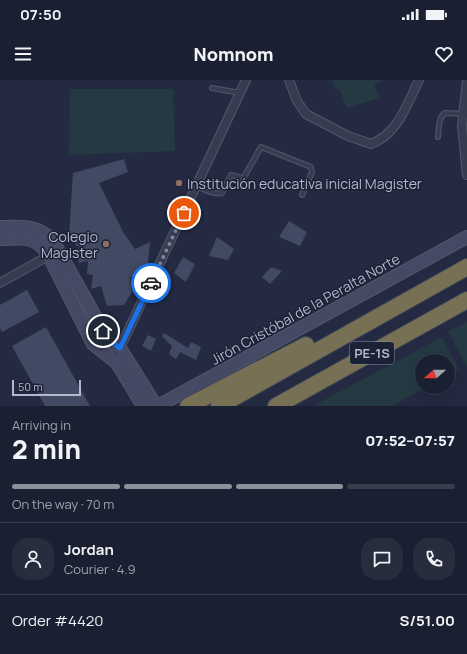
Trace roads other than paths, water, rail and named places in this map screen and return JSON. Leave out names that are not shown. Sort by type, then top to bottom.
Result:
[{"type":"highway","name":"PE-1S","points":[[219,406],[467,267]]},
{"type":"highway","name":"PE-1S","points":[[276,406],[467,300]]},
{"type":"highway","points":[[402,336],[467,309]]},
{"type":"highway","points":[[188,406],[318,340],[339,338]]},
{"type":"highway","points":[[295,406],[346,368]]},
{"type":"street","points":[[113,358],[120,348],[246,80]]},
{"type":"street","points":[[289,80],[297,101],[306,114],[348,136],[371,144],[381,140],[392,130],[403,114],[419,80]]},
{"type":"street","points":[[467,80],[462,126],[463,150],[467,175]]},
{"type":"street","points":[[0,228],[29,227],[46,233],[54,241],[54,253],[93,344],[103,353],[113,358],[143,406]]},
{"type":"street","name":"Jirón Cristóbal de la Peralta Norte","points":[[157,406],[467,237]]},
{"type":"street","points":[[0,239],[27,239],[36,242],[54,253],[108,339],[120,348],[157,406]]},
{"type":"street","points":[[0,283],[54,253]]},
{"type":"lane","points":[[212,88],[240,93]]},
{"type":"lane","points":[[438,137],[440,118],[443,114],[463,114]]},
{"type":"lane","points":[[196,186],[218,194],[222,193],[231,175],[242,178],[244,177],[261,147],[312,168],[312,172],[302,195]]},
{"type":"place","name":"Institución educativa inicial Magister","points":[[179,183]]},
{"type":"place","name":"Colegio Magister","points":[[106,244]]}]
